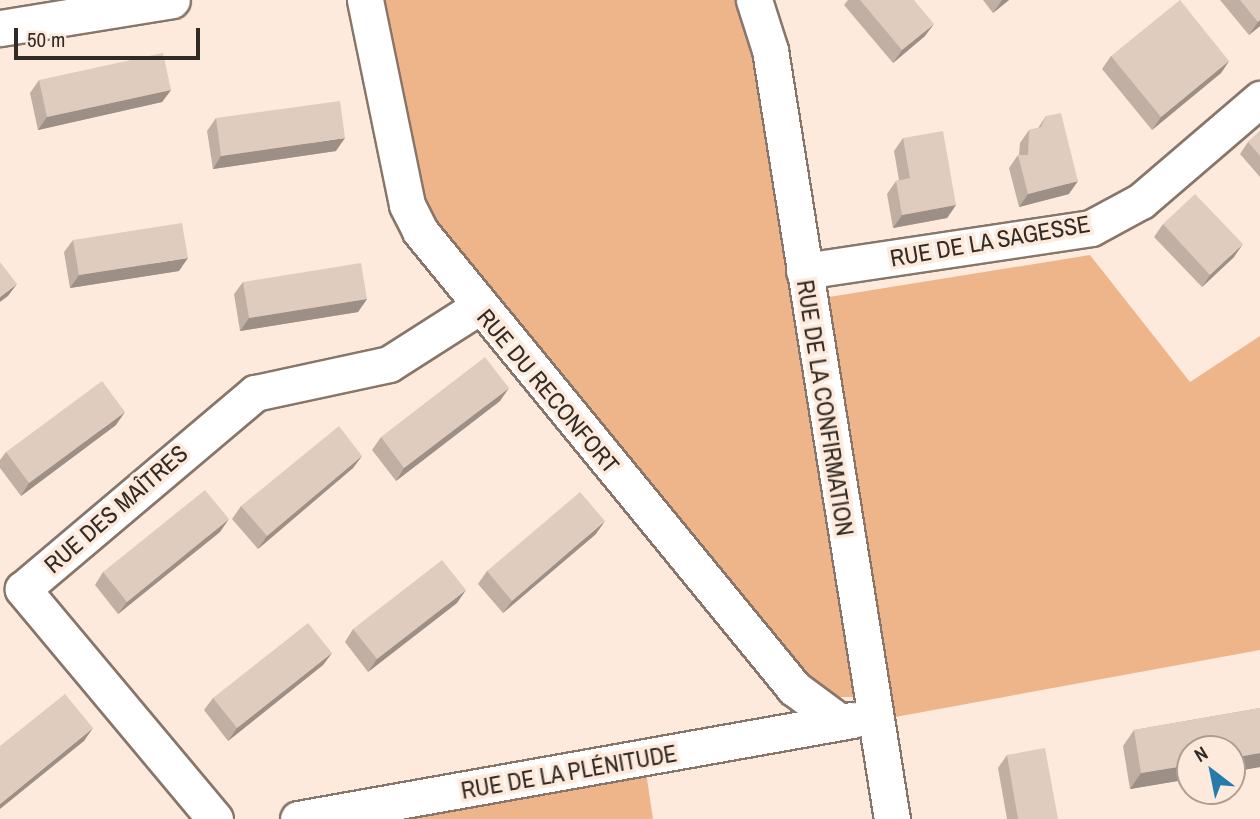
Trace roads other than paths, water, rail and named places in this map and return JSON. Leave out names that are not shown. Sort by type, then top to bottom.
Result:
[{"type":"street","points":[[0,28],[172,0]]},
{"type":"street","name":"RUE DU RECONFORT","points":[[365,0],[407,205],[478,307],[794,688],[839,722]]},
{"type":"street","name":"RUE DE LA CONFIRMATION","points":[[761,3],[892,819]]},
{"type":"street","name":"RUE DE LA SAGESSE","points":[[804,271],[1091,228],[1141,201],[1260,99]]},
{"type":"street","name":"RUE DES MAÎTRES","points":[[215,819],[23,589],[255,393],[389,364],[478,307]]},
{"type":"street","name":"RUE DE LA PLÉNITUDE","points":[[298,819],[874,717]]}]
